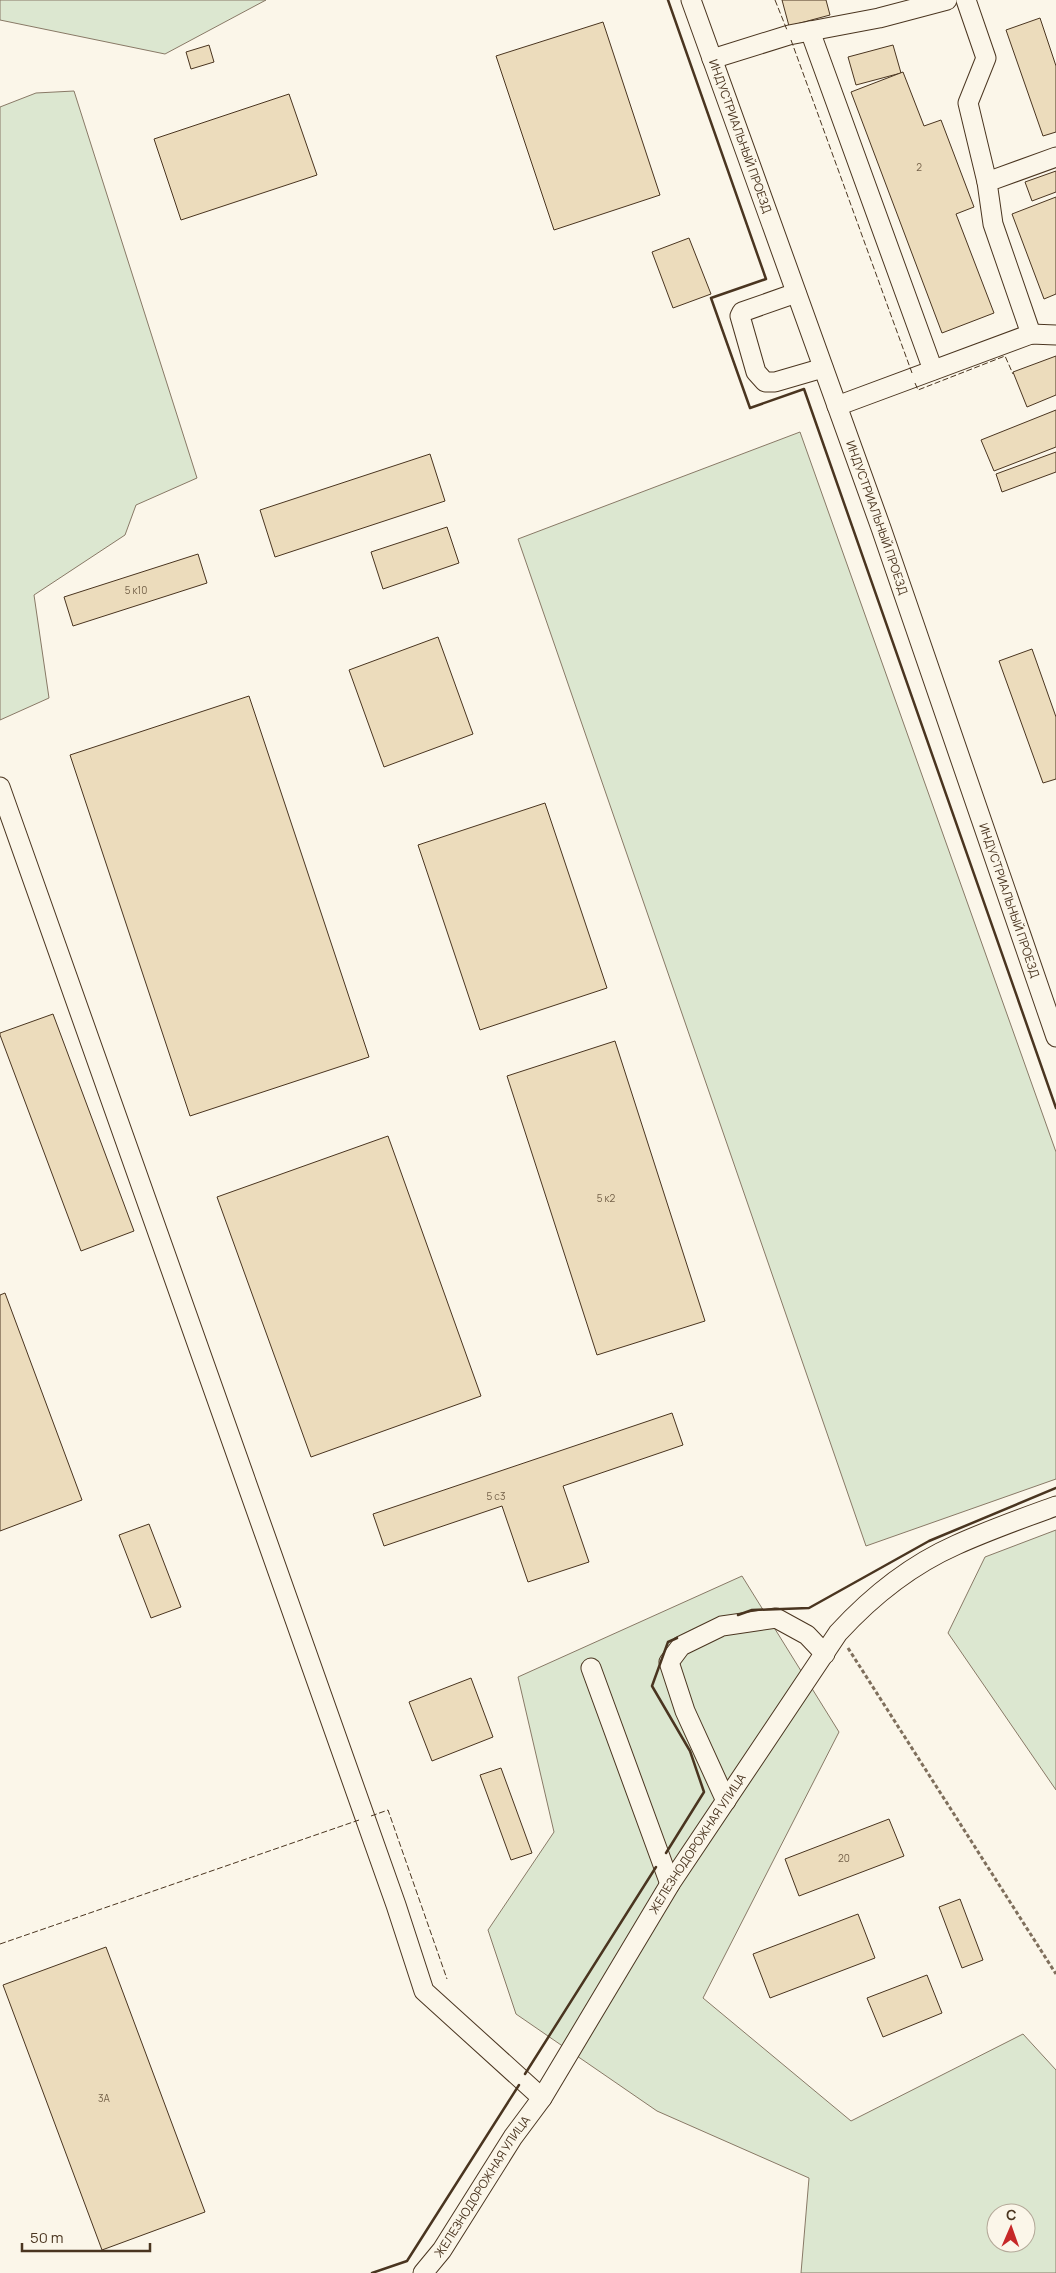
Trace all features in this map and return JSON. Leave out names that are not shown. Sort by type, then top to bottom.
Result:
[{"type":"street","name":"ИНДУСТРИАЛЬНЫЙ ПРОЕЗД","points":[[693,0],[712,59],[824,368],[1056,1037]]},
{"type":"street","points":[[712,59],[789,35],[878,18],[947,0]]},
{"type":"street","points":[[966,0],[986,58],[968,103],[987,182],[993,224],[1030,334]]},
{"type":"street","points":[[810,31],[933,370]]},
{"type":"street","points":[[987,182],[1056,157]]},
{"type":"street","points":[[796,293],[742,312],[740,316],[756,372],[765,382],[775,382],[824,368]]},
{"type":"street","points":[[837,406],[1030,334],[1056,335]]},
{"type":"street","points":[[0,787],[424,1991],[542,2098]]},
{"type":"street","name":"ЖЕЛЕЗНОДОРОЖНАЯ УЛИЦА","points":[[423,2273],[442,2250],[513,2137],[542,2098],[670,1884],[838,1633],[860,1608],[897,1579],[955,1545],[1056,1506]]},
{"type":"street","points":[[726,1801],[685,1711],[669,1662],[681,1646],[722,1626],[776,1618],[807,1635],[825,1654]]},
{"type":"street","points":[[591,1668],[670,1884]]},
{"type":"path","points":[[838,1633],[1056,1974]]},
{"type":"green space","points":[[0,0],[266,0],[165,54],[0,20]]},
{"type":"green space","points":[[74,91],[197,478],[136,505],[125,535],[34,595],[49,698],[0,720],[0,107],[36,93]]},
{"type":"green space","points":[[800,432],[1056,1152],[1056,1479],[866,1546],[518,539]]},
{"type":"green space","points":[[1056,1530],[1056,1790],[948,1633],[985,1557]]},
{"type":"green space","points":[[742,1576],[839,1732],[703,1998],[851,2121],[1023,2034],[1056,2070],[1056,2273],[801,2273],[809,2178],[657,2111],[516,2014],[488,1930],[554,1832],[518,1677]]},
{"type":"building","points":[[782,0],[826,0],[830,15],[789,26]]},
{"type":"building","points":[[1040,18],[1056,66],[1056,132],[1043,136],[1006,30]]},
{"type":"building","points":[[603,22],[660,195],[554,230],[496,56]]},
{"type":"building","points":[[209,45],[214,62],[191,69],[186,52]]},
{"type":"building","points":[[893,45],[901,73],[856,85],[848,57]]},
{"type":"building","points":[[903,72],[924,126],[941,120],[974,207],[956,214],[994,313],[942,333],[851,92]]},
{"type":"building","points":[[289,94],[317,175],[181,220],[154,139]]},
{"type":"building","points":[[1056,171],[1056,192],[1032,201],[1025,182]]},
{"type":"building","points":[[1056,197],[1056,294],[1044,299],[1012,214]]},
{"type":"building","points":[[689,238],[711,294],[673,308],[652,252]]},
{"type":"building","points":[[1056,356],[1056,395],[1027,407],[1013,372]]},
{"type":"building","points":[[1056,410],[1056,447],[994,471],[981,440]]},
{"type":"building","points":[[1056,452],[1056,472],[1002,492],[996,474]]},
{"type":"building","points":[[430,454],[445,501],[275,557],[260,510]]},
{"type":"building","points":[[447,527],[459,563],[383,589],[371,552]]},
{"type":"building","points":[[198,554],[207,583],[73,626],[64,597]]},
{"type":"building","points":[[438,637],[473,734],[384,767],[349,670]]},
{"type":"building","points":[[1032,649],[1056,717],[1056,779],[1043,783],[999,661]]},
{"type":"building","points":[[249,696],[369,1057],[190,1116],[70,755]]},
{"type":"building","points":[[545,803],[607,988],[480,1030],[418,845]]},
{"type":"building","points":[[53,1014],[134,1231],[81,1251],[0,1035],[0,1033]]},
{"type":"building","points":[[615,1041],[705,1321],[597,1355],[507,1076]]},
{"type":"building","points":[[388,1136],[481,1396],[311,1457],[217,1197]]},
{"type":"building","points":[[5,1293],[82,1500],[0,1531],[0,1295]]},
{"type":"building","points":[[672,1413],[683,1445],[563,1486],[589,1562],[528,1582],[502,1506],[384,1546],[373,1514]]},
{"type":"building","points":[[149,1524],[181,1607],[151,1618],[119,1535]]},
{"type":"building","points":[[471,1678],[493,1737],[432,1761],[409,1702]]},
{"type":"building","points":[[501,1768],[532,1853],[511,1860],[480,1775]]},
{"type":"building","points":[[889,1819],[904,1856],[799,1896],[785,1859]]},
{"type":"building","points":[[960,1899],[983,1960],[962,1968],[939,1907]]},
{"type":"building","points":[[858,1914],[875,1958],[770,1998],[753,1954]]},
{"type":"building","points":[[106,1947],[205,2212],[102,2250],[3,1985]]},
{"type":"building","points":[[927,1975],[942,2013],[883,2037],[867,1998]]},
{"type":"fence","points":[[775,0],[787,30]]},
{"type":"fence","points":[[791,40],[912,373]]},
{"type":"fence","points":[[915,383],[918,390],[1005,356],[1013,374]]},
{"type":"fence","points":[[371,1816],[388,1810],[447,1979]]},
{"type":"fence","points":[[0,1944],[359,1820]]},
{"type":"wall","points":[[668,0],[766,279],[711,298],[750,408],[804,389],[1056,1108]]},
{"type":"wall","points":[[738,1615],[752,1610],[809,1608],[929,1541],[1056,1488]]},
{"type":"wall","points":[[666,1853],[704,1792],[690,1751],[652,1686],[668,1642],[677,1638]]},
{"type":"wall","points":[[525,2074],[656,1867]]},
{"type":"wall","points":[[372,2273],[407,2261],[519,2085]]}]
